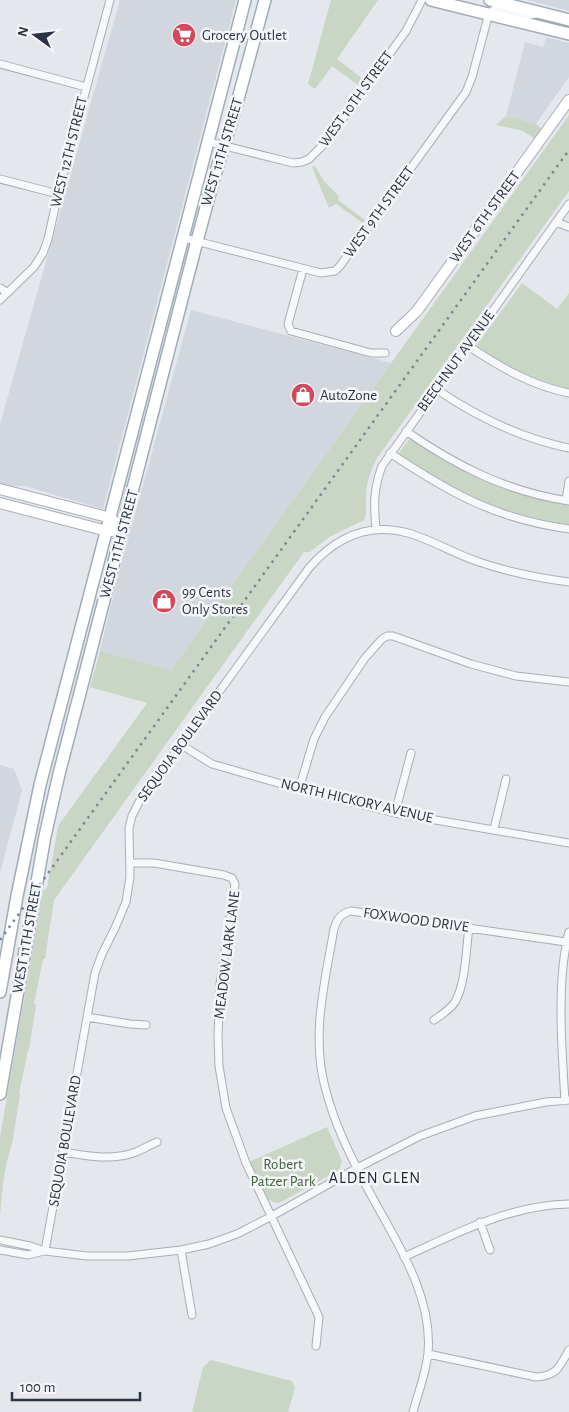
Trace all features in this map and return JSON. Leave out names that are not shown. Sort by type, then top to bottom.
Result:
[{"type":"main road","name":"WEST 11TH STREET","points":[[0,992],[18,888],[40,785],[210,142],[245,0]]},
{"type":"main road","name":"WEST 11TH STREET","points":[[0,1094],[50,812],[197,242],[236,110],[265,0]]},
{"type":"main road","points":[[432,0],[569,34]]},
{"type":"main road","points":[[490,0],[569,20]]},
{"type":"street","name":"WEST 12TH STREET","points":[[0,300],[34,267],[43,253],[110,0]]},
{"type":"street","name":"WEST 10TH STREET","points":[[210,142],[293,163],[309,159],[326,142],[406,31],[422,0]]},
{"type":"street","points":[[489,13],[495,9],[525,16],[541,13]]},
{"type":"street","name":"WEST 9TH STREET","points":[[184,238],[303,269],[327,274],[334,271],[340,266],[466,92],[472,77],[489,13]]},
{"type":"street","points":[[0,64],[86,87]]},
{"type":"street","name":"WEST 6TH STREET","points":[[396,331],[417,311],[569,100]]},
{"type":"street","points":[[0,179],[58,194]]},
{"type":"street","name":"BEECHNUT AVENUE","points":[[376,530],[374,499],[376,481],[382,466],[569,204]]},
{"type":"street","points":[[556,222],[569,227]]},
{"type":"street","points":[[303,269],[288,324],[291,331],[371,354],[385,353]]},
{"type":"street","points":[[0,288],[7,292]]},
{"type":"street","points":[[468,345],[511,372],[533,382],[569,393]]},
{"type":"street","points":[[436,389],[499,426],[569,448]]},
{"type":"street","points":[[406,431],[446,457],[494,481],[521,490],[567,501],[569,481]]},
{"type":"street","points":[[390,453],[449,491],[496,512],[535,523],[569,529]]},
{"type":"street","points":[[0,489],[111,518],[123,531]]},
{"type":"street","points":[[0,503],[107,532],[123,531]]},
{"type":"street","name":"SEQUOIA BOULEVARD","points":[[45,1251],[95,973],[126,902],[130,877],[130,828],[132,816],[139,802],[180,744],[309,568],[322,552],[341,539],[376,530],[388,530],[408,533],[500,568],[551,580],[569,582]]},
{"type":"street","points":[[299,789],[314,739],[326,716],[365,658],[387,636],[393,636],[471,664],[516,676],[569,682]]},
{"type":"street","name":"NORTH HICKORY AVENUE","points":[[180,744],[212,764],[299,789],[395,813],[569,843]]},
{"type":"street","points":[[395,813],[410,753]]},
{"type":"street","points":[[494,829],[506,779]]},
{"type":"street","name":"MEADOW LARK LANE","points":[[130,863],[154,863],[224,875],[232,878],[235,884],[220,984],[219,1066],[226,1108],[234,1133],[246,1163],[272,1216]]},
{"type":"street","name":"FOXWOOD DRIVE","points":[[412,1412],[428,1354],[428,1338],[423,1306],[417,1284],[357,1168],[337,1124],[320,1064],[319,1038],[322,996],[337,919],[343,913],[351,911],[566,942]]},
{"type":"street","points":[[434,1020],[446,1012],[461,989],[469,927]]},
{"type":"street","points":[[0,1240],[45,1251],[87,1256],[128,1256],[181,1250],[209,1244],[238,1234],[357,1168],[420,1136],[474,1116],[538,1104],[567,1101],[561,991],[566,942],[569,932]]},
{"type":"street","points":[[87,1017],[146,1025]]},
{"type":"street","points":[[62,1152],[98,1157],[117,1156],[135,1152],[158,1142]]},
{"type":"street","points":[[404,1257],[480,1222],[519,1210],[569,1204]]},
{"type":"street","points":[[272,1216],[277,1231],[319,1317],[316,1346]]},
{"type":"street","points":[[480,1222],[490,1250]]},
{"type":"street","points":[[0,1250],[28,1255],[45,1251]]},
{"type":"street","points":[[181,1250],[192,1315]]},
{"type":"street","points":[[428,1354],[536,1378],[547,1377],[556,1371],[569,1350]]},
{"type":"shaded area","points":[[120,0],[236,0],[103,509],[25,486],[0,487],[0,424]]},
{"type":"shaded area","points":[[527,0],[569,0],[569,11]]},
{"type":"shaded area","points":[[546,37],[569,43],[569,77],[536,124],[506,116],[525,42],[543,47]]},
{"type":"shaded area","points":[[191,310],[391,363],[171,670],[100,651],[118,576]]},
{"type":"shaded area","points":[[0,765],[14,769],[22,790],[0,873]]},
{"type":"green space","points":[[331,0],[378,0],[337,59],[363,79],[358,85],[332,66],[315,89],[308,84]]},
{"type":"green space","points":[[569,115],[569,191],[377,458],[367,486],[364,520],[329,537],[310,552],[304,552],[54,900],[45,959],[43,959],[34,1004],[36,1005],[29,1050],[19,1094],[13,1139],[3,1183],[0,1216],[0,1137],[43,891],[47,887],[58,826],[147,703],[90,687],[100,651],[171,670]]},
{"type":"green space","points":[[506,116],[536,124],[542,129],[535,139],[523,131],[496,125]]},
{"type":"green space","points":[[315,166],[324,181],[339,196],[338,200],[365,220],[363,223],[336,204],[329,208],[312,167]]},
{"type":"green space","points":[[522,283],[557,309],[569,293],[569,389],[521,372],[476,346]]},
{"type":"green space","points":[[410,438],[447,462],[485,481],[547,501],[569,505],[569,525],[487,504],[441,482],[398,454]]},
{"type":"green space","name":"Robert Patzer Park","points":[[327,1127],[342,1161],[339,1170],[279,1203],[268,1199],[249,1162]]},
{"type":"green space","points":[[211,1360],[292,1381],[295,1388],[288,1412],[192,1412],[203,1367]]},
{"type":"railway","points":[[0,940],[569,150]]},
{"type":"place","name":"Grocery Outlet","points":[[184,35]]},
{"type":"place","name":"AutoZone","points":[[303,395]]},
{"type":"place","name":"99 Cents Only Stores","points":[[164,601]]},
{"type":"district","name":"ALDEN GLEN","points":[[375,1178]]}]
